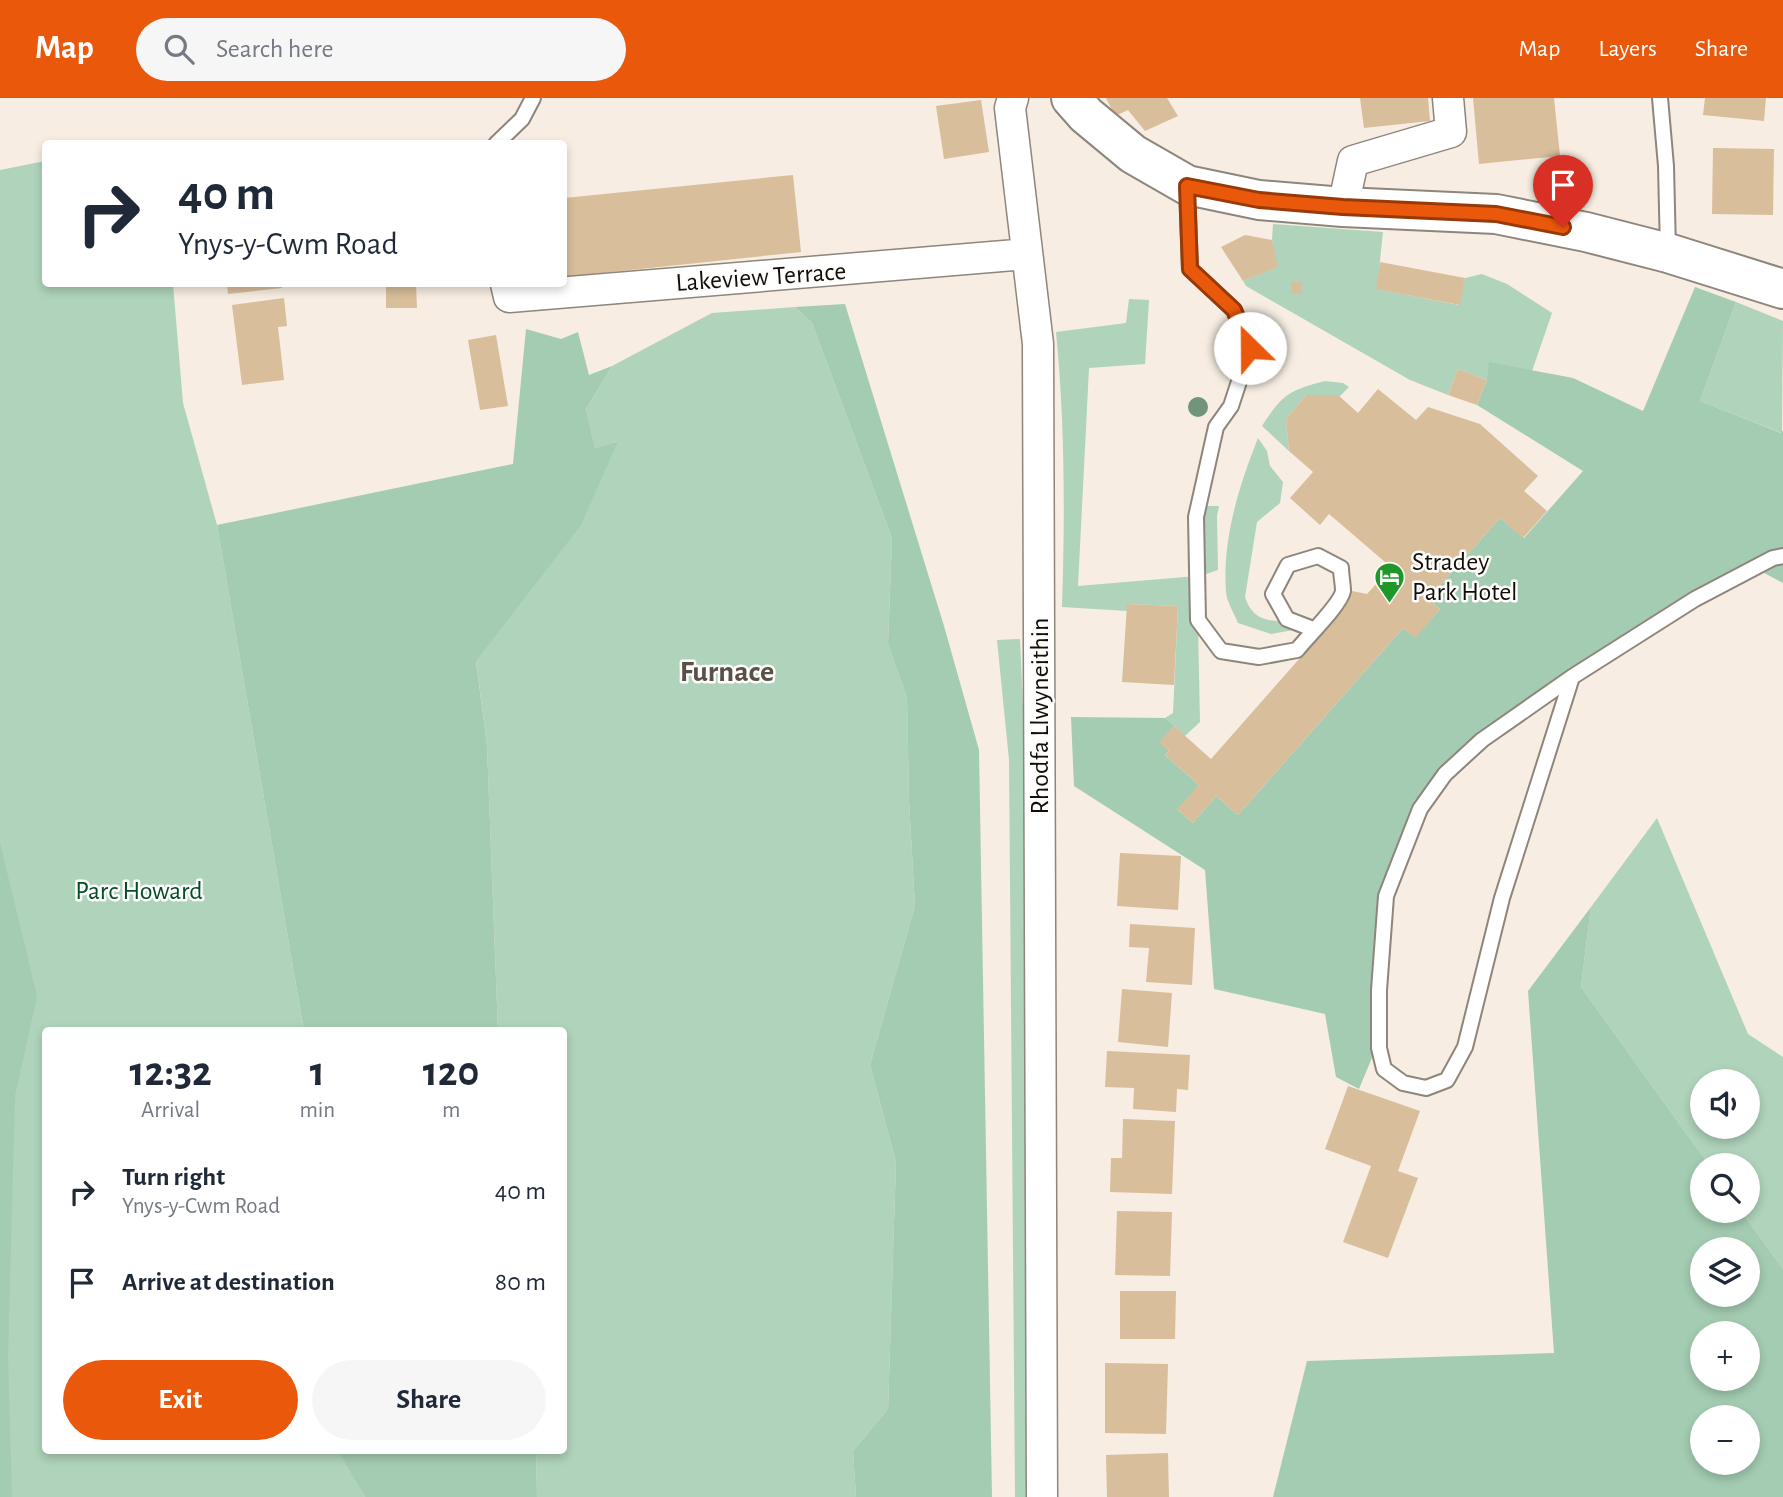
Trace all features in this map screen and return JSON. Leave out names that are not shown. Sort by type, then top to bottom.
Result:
[{"type":"main road","points":[[1071,98],[1086,115],[1133,154],[1187,186],[1259,200],[1496,214],[1586,232],[1668,253],[1783,289]]},
{"type":"street","name":"Rhodfa Llwyneithin","points":[[1013,98],[1010,108],[1038,344],[1042,1497]]},
{"type":"street","points":[[1343,207],[1353,161],[1451,132],[1448,98]]},
{"type":"street","name":"Lakeview Terrace","points":[[507,287],[509,297],[600,299],[1027,254]]},
{"type":"lane","points":[[500,140],[522,119],[533,98]]},
{"type":"lane","points":[[1660,98],[1666,166],[1668,253]]},
{"type":"lane","points":[[1187,186],[1190,269],[1234,310],[1250,348],[1231,406],[1216,427],[1196,517],[1198,620],[1221,651],[1259,657],[1297,650],[1313,629],[1329,615],[1343,593],[1341,568],[1318,556],[1287,565],[1273,594],[1287,619],[1313,629]]},
{"type":"lane","points":[[1573,677],[1502,898],[1465,1047],[1447,1080],[1426,1088],[1403,1083],[1384,1069],[1379,1048],[1379,990],[1386,896],[1420,809],[1445,774],[1482,740],[1573,677],[1695,599],[1773,558],[1783,556]]},
{"type":"green space","name":"Parc Howard","points":[[42,162],[42,287],[173,287],[183,403],[217,525],[303,1027],[42,1027],[42,1454],[341,1454],[365,1497],[0,1497],[0,170]]},
{"type":"green space","points":[[1273,224],[1383,232],[1377,289],[1459,305],[1465,278],[1482,274],[1507,284],[1552,313],[1532,371],[1487,380],[1458,369],[1448,395],[1410,380],[1246,286],[1243,281],[1277,267],[1272,240]]},
{"type":"green space","points":[[1695,287],[1736,302],[1700,401],[1781,433],[1783,430],[1783,583],[1746,563],[1573,673],[1443,772],[1382,896],[1376,1048],[1359,1089],[1336,1077],[1325,1014],[1214,989],[1205,870],[1074,786],[1071,717],[1165,718],[1174,726],[1160,742],[1169,751],[1165,755],[1199,785],[1178,810],[1193,823],[1216,796],[1238,815],[1403,628],[1415,637],[1440,609],[1428,599],[1500,518],[1524,538],[1583,471],[1477,405],[1487,380],[1489,362],[1573,378],[1643,411]]},
{"type":"green space","points":[[1129,299],[1149,300],[1145,364],[1089,368],[1078,586],[1197,576],[1199,506],[1219,506],[1218,570],[1197,577],[1200,722],[1185,736],[1165,718],[1173,713],[1178,606],[1127,604],[1127,611],[1062,607],[1064,470],[1056,332],[1126,323]]},
{"type":"green space","points":[[1736,302],[1783,321],[1782,433],[1700,401]]},
{"type":"green space","points":[[845,304],[944,626],[979,750],[992,1497],[856,1497],[853,1451],[888,1409],[896,1162],[870,1065],[915,906],[907,698],[888,644],[892,538],[812,323],[795,307]]},
{"type":"green space","points":[[795,307],[812,323],[892,538],[888,644],[907,698],[915,906],[870,1065],[896,1162],[888,1409],[853,1451],[856,1497],[537,1497],[536,1454],[567,1454],[567,1027],[498,1027],[487,746],[476,660],[581,523],[617,441],[595,450],[586,409],[612,366],[712,313]]},
{"type":"green space","points":[[526,329],[561,339],[578,332],[589,375],[612,366],[586,409],[595,449],[618,441],[581,525],[476,661],[487,746],[498,1027],[303,1027],[217,525],[513,464]]},
{"type":"green space","points":[[1325,381],[1343,383],[1349,387],[1339,397],[1306,395],[1286,419],[1289,451],[1262,426],[1275,407],[1288,395],[1303,387]]},
{"type":"green space","points":[[1258,438],[1267,451],[1270,466],[1283,482],[1280,503],[1257,522],[1245,597],[1259,617],[1273,621],[1298,620],[1299,629],[1271,634],[1238,623],[1226,592],[1229,533],[1244,475]]},
{"type":"green space","points":[[1020,639],[1028,820],[1027,1497],[1015,1497],[1009,760],[997,640]]},
{"type":"green space","points":[[1657,818],[1748,1034],[1783,1057],[1783,1269],[1750,1223],[1760,1223],[1760,1153],[1700,1153],[1690,1139],[1760,1139],[1760,1069],[1690,1069],[1690,1139],[1581,987],[1591,907]]},
{"type":"green space","points":[[0,843],[37,996],[15,1096],[8,1357],[12,1497],[0,1497]]},
{"type":"green space","points":[[1591,907],[1581,987],[1700,1153],[1690,1153],[1690,1223],[1750,1223],[1760,1237],[1690,1237],[1690,1307],[1760,1307],[1760,1237],[1783,1269],[1783,1497],[1273,1497],[1307,1361],[1554,1353],[1528,991]]},
{"type":"green space","points":[[340,1454],[536,1454],[537,1497],[365,1497]]},
{"type":"building","points":[[1106,98],[1167,98],[1178,116],[1145,131],[1128,110],[1115,116]]},
{"type":"building","points":[[1360,98],[1428,98],[1430,121],[1364,128]]},
{"type":"building","points":[[1473,98],[1554,98],[1560,156],[1479,164]]},
{"type":"building","points":[[1705,98],[1766,98],[1764,121],[1703,115]]},
{"type":"building","points":[[981,100],[989,152],[944,159],[936,106]]},
{"type":"building","points":[[1713,148],[1774,149],[1773,215],[1712,214]]},
{"type":"building","points":[[793,175],[801,252],[567,277],[567,198]]},
{"type":"building","points":[[1245,235],[1272,240],[1278,267],[1243,281],[1221,247]]},
{"type":"building","points":[[1380,262],[1465,278],[1460,305],[1376,289]]},
{"type":"building","points":[[1291,282],[1302,282],[1302,294],[1292,294]]},
{"type":"building","points":[[227,287],[282,288],[228,294]]},
{"type":"building","points":[[386,287],[416,287],[417,308],[386,308]]},
{"type":"building","points":[[284,298],[287,326],[278,327],[284,380],[242,385],[232,305]]},
{"type":"building","points":[[496,335],[508,406],[480,410],[468,340]]},
{"type":"building","points":[[1458,369],[1487,380],[1477,405],[1448,395]]},
{"type":"building","name":"Stradey Park Hotel","points":[[1378,389],[1416,420],[1428,407],[1480,424],[1538,476],[1524,491],[1547,511],[1523,538],[1500,518],[1428,599],[1440,609],[1415,638],[1403,628],[1238,815],[1216,796],[1193,823],[1177,809],[1199,785],[1165,755],[1169,751],[1159,742],[1174,726],[1211,759],[1345,607],[1344,601],[1352,591],[1367,594],[1387,572],[1381,567],[1385,562],[1329,514],[1320,525],[1290,498],[1313,472],[1289,451],[1286,419],[1306,395],[1338,395],[1358,413]]},
{"type":"building","points":[[1127,604],[1178,606],[1174,685],[1122,682]]},
{"type":"building","points":[[1120,853],[1181,856],[1178,910],[1117,906]]},
{"type":"building","points":[[1130,924],[1195,928],[1192,985],[1146,982],[1149,948],[1129,947]]},
{"type":"building","points":[[1122,989],[1172,993],[1168,1047],[1118,1042]]},
{"type":"building","points":[[1107,1051],[1190,1055],[1188,1090],[1177,1089],[1176,1112],[1133,1109],[1134,1088],[1105,1087]]},
{"type":"building","points":[[1348,1086],[1420,1111],[1398,1171],[1418,1178],[1388,1258],[1343,1242],[1371,1166],[1325,1149]]},
{"type":"building","points":[[1123,1119],[1175,1121],[1172,1194],[1110,1192],[1111,1158],[1122,1158]]},
{"type":"building","points":[[1117,1211],[1172,1212],[1170,1276],[1115,1275]]},
{"type":"building","points":[[1120,1291],[1176,1291],[1175,1339],[1120,1339]]},
{"type":"building","points":[[1105,1363],[1168,1364],[1166,1434],[1105,1433]]},
{"type":"building","points":[[1168,1453],[1169,1497],[1107,1497],[1106,1455]]},
{"type":"place","name":"Stradey Park Hotel","points":[[1389,604]]},
{"type":"district","name":"Furnace","points":[[727,672]]},
{"type":"route","points":[[1250,348],[1234,310],[1190,269],[1187,186],[1259,200],[1496,214],[1563,227]]}]
